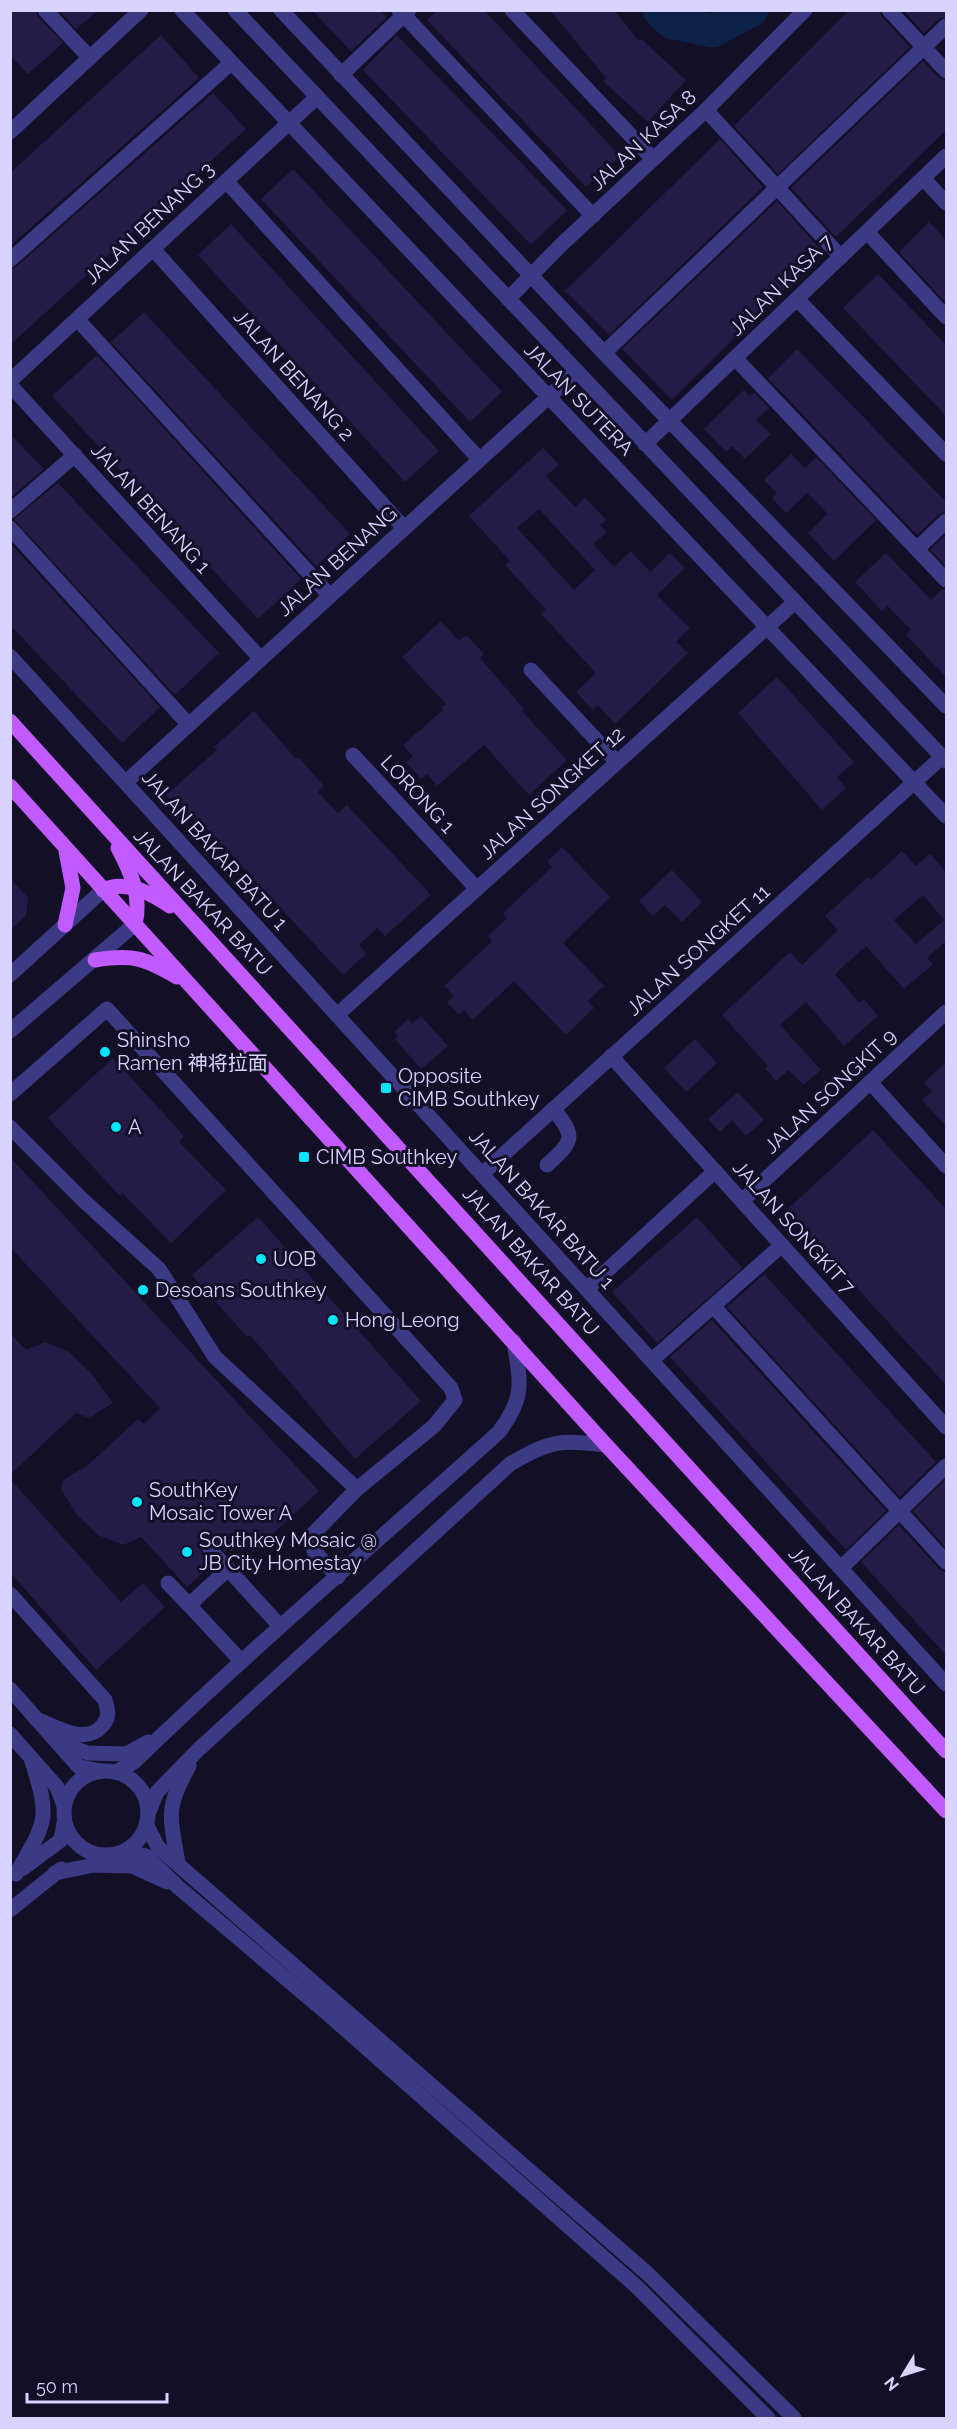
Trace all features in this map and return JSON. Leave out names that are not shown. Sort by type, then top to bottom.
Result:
[{"type":"main road","name":"JALAN BAKAR BATU","points":[[10,720],[106,828],[451,1202],[946,1751]]},
{"type":"main road","points":[[10,786],[606,1445],[946,1811]]},
{"type":"main road","points":[[106,828],[129,870],[135,889],[138,910],[135,924]]},
{"type":"main road","points":[[65,847],[72,873],[73,888],[65,925]]},
{"type":"main road","points":[[104,890],[120,886],[135,889],[159,899],[196,926]]},
{"type":"main road","points":[[95,960],[123,955],[139,958],[155,964],[190,985]]},
{"type":"street","points":[[45,10],[90,58]]},
{"type":"street","points":[[13,124],[90,58],[141,10]]},
{"type":"street","name":"JALAN SUTERA","points":[[182,10],[946,816]]},
{"type":"street","name":"JALAN SUTERA","points":[[235,10],[944,759]]},
{"type":"street","points":[[281,10],[604,353],[946,706]]},
{"type":"street","points":[[512,10],[653,159]]},
{"type":"street","name":"JALAN KASA 8","points":[[508,299],[706,110],[805,10]]},
{"type":"street","points":[[889,10],[946,71]]},
{"type":"street","points":[[341,75],[404,12],[593,216]]},
{"type":"street","points":[[604,353],[946,26]]},
{"type":"street","points":[[10,260],[231,63]]},
{"type":"street","name":"JALAN BENANG 3","points":[[10,383],[317,97]]},
{"type":"street","points":[[706,110],[841,256]]},
{"type":"street","name":"JALAN KASA 7","points":[[645,444],[946,156]]},
{"type":"street","points":[[923,178],[946,203]]},
{"type":"street","points":[[226,181],[479,459]]},
{"type":"street","points":[[867,232],[946,317]]},
{"type":"street","name":"JALAN BENANG 2","points":[[153,249],[404,528]]},
{"type":"street","points":[[797,299],[946,454]]},
{"type":"street","points":[[77,319],[330,596]]},
{"type":"street","points":[[735,358],[946,580]]},
{"type":"street","name":"JALAN BENANG","points":[[126,782],[576,371]]},
{"type":"street","name":"JALAN BENANG 1","points":[[10,383],[261,659]]},
{"type":"street","points":[[10,511],[75,455]]},
{"type":"street","points":[[917,549],[946,521]]},
{"type":"street","points":[[10,528],[189,725]]},
{"type":"street","name":"JALAN SONGKET 12","points":[[337,1015],[795,602]]},
{"type":"street","name":"JALAN BAKAR BATU 1","points":[[10,656],[946,1684]]},
{"type":"street","points":[[531,670],[617,762]]},
{"type":"street","name":"LORONG 1","points":[[353,755],[477,889]]},
{"type":"street","name":"JALAN SONGKET 11","points":[[482,1173],[915,782],[944,759]]},
{"type":"street","points":[[10,975],[104,890]]},
{"type":"street","points":[[10,1031],[135,924]]},
{"type":"street","points":[[10,1094],[107,1009],[451,1388],[455,1400],[445,1414],[357,1489],[311,1536],[314,1551],[338,1577]]},
{"type":"street","name":"JALAN SONGKIT 9","points":[[742,1201],[946,1012]]},
{"type":"street","name":"JALAN SONGKIT 7","points":[[611,1056],[946,1426]]},
{"type":"street","points":[[870,1082],[946,1166]]},
{"type":"street","points":[[547,1165],[567,1147],[570,1139],[569,1128],[553,1109]]},
{"type":"street","points":[[10,1127],[84,1201],[159,1269],[215,1357],[357,1489]]},
{"type":"street","points":[[587,1289],[715,1171]]},
{"type":"street","points":[[652,1360],[782,1245]]},
{"type":"street","points":[[714,1307],[946,1562]]},
{"type":"street","points":[[13,1876],[61,1839],[64,1806],[68,1793],[77,1782],[88,1774],[109,1772],[134,1762],[279,1625],[338,1577],[499,1432],[513,1413],[520,1394],[514,1341]]},
{"type":"street","points":[[10,1910],[78,1856],[115,1855],[125,1851],[139,1840],[156,1792],[198,1750],[510,1464],[542,1445],[562,1442],[606,1445]]},
{"type":"street","points":[[841,1568],[946,1466]]},
{"type":"street","points":[[210,1550],[279,1625]]},
{"type":"street","points":[[189,1605],[228,1569]]},
{"type":"street","points":[[168,1583],[241,1661]]},
{"type":"street","points":[[10,1594],[105,1700],[109,1712],[106,1722],[99,1730],[87,1736],[77,1735],[36,1719]]},
{"type":"street","points":[[10,1689],[79,1767],[129,1778],[146,1800],[147,1819],[158,1847],[648,2274],[794,2418]]},
{"type":"street","points":[[10,1734],[57,1787],[64,1806]]},
{"type":"street","points":[[57,1742],[87,1752],[126,1754],[163,1734]]},
{"type":"street","points":[[178,1863],[171,1807],[174,1794],[198,1750]]},
{"type":"street","points":[[13,1876],[44,1822],[45,1804],[31,1758]]},
{"type":"street","points":[[64,1822],[70,1836],[80,1847],[93,1854]]},
{"type":"street","points":[[125,1851],[146,1856],[178,1887],[328,2014],[636,2286],[768,2418]]},
{"type":"street","points":[[55,1873],[94,1865],[132,1866],[178,1887]]},
{"type":"building","points":[[10,10],[35,10],[38,17],[63,43],[28,74],[10,55]]},
{"type":"building","points":[[59,10],[98,10],[76,29]]},
{"type":"building","points":[[312,10],[380,10],[387,17],[351,51]]},
{"type":"building","points":[[438,10],[484,10],[620,156],[586,187],[427,20]]},
{"type":"building","points":[[550,10],[614,10],[639,41],[641,39],[686,80],[648,122],[603,81],[606,78]]},
{"type":"building","points":[[849,10],[879,10],[882,17],[910,47],[778,174],[734,126]]},
{"type":"building","points":[[903,10],[946,10],[946,17],[939,19],[924,33]]},
{"type":"building","points":[[161,35],[199,78],[10,246],[10,173]]},
{"type":"building","points":[[397,35],[567,210],[531,245],[363,70]]},
{"type":"building","points":[[923,61],[939,78],[946,81],[946,130],[836,237],[791,188]]},
{"type":"building","points":[[213,93],[246,129],[10,345],[10,270]]},
{"type":"building","points":[[720,139],[763,187],[609,335],[565,291]]},
{"type":"building","points":[[293,169],[502,392],[470,422],[261,199]]},
{"type":"building","points":[[777,201],[822,251],[672,400],[622,349]]},
{"type":"building","points":[[929,222],[946,240],[946,303],[899,252]]},
{"type":"building","points":[[231,224],[439,451],[405,482],[198,255]]},
{"type":"building","points":[[878,274],[946,345],[946,416],[843,308]]},
{"type":"building","points":[[144,312],[350,534],[316,566],[111,342]]},
{"type":"building","points":[[797,349],[946,502],[946,512],[939,514],[917,535],[768,378]]},
{"type":"building","points":[[97,355],[301,579],[258,619],[52,396]]},
{"type":"building","points":[[744,390],[750,396],[754,392],[769,408],[756,420],[771,434],[745,459],[732,446],[726,452],[704,429]]},
{"type":"building","points":[[10,434],[44,469],[10,498]]},
{"type":"building","points":[[543,448],[559,465],[546,476],[575,507],[585,497],[606,520],[600,525],[607,532],[593,544],[614,567],[631,551],[650,572],[670,553],[685,568],[657,595],[690,628],[676,642],[688,653],[615,724],[598,705],[593,710],[576,692],[596,673],[541,614],[546,610],[505,565],[510,561],[469,516]],"holes":[[[539,509],[595,570],[574,590],[517,528]]]},
{"type":"building","points":[[791,454],[805,468],[816,457],[876,520],[834,561],[808,533],[828,514],[807,493],[786,513],[772,498],[777,493],[764,480]]},
{"type":"building","points":[[58,483],[219,653],[177,693],[174,694],[14,519]]},
{"type":"building","points":[[946,534],[946,566],[930,550]]},
{"type":"building","points":[[10,543],[160,707],[122,743],[10,625]]},
{"type":"building","points":[[886,553],[931,600],[942,589],[946,590],[946,677],[906,635],[911,630],[887,605],[882,611],[855,582]]},
{"type":"building","points":[[441,621],[459,641],[466,635],[484,654],[480,658],[524,709],[522,711],[567,760],[529,795],[484,745],[437,786],[427,774],[421,779],[406,762],[413,757],[403,745],[443,710],[441,708],[446,704],[402,657]]},
{"type":"building","points":[[777,677],[854,762],[837,777],[846,788],[822,810],[738,713]]},
{"type":"building","points":[[254,711],[296,759],[298,757],[324,786],[318,792],[338,813],[347,805],[431,895],[385,936],[377,928],[359,945],[366,954],[343,975],[194,815],[188,821],[166,795],[217,750],[214,747]]},
{"type":"building","points":[[562,847],[610,897],[563,943],[604,986],[588,1001],[594,1008],[566,1035],[514,981],[473,1020],[464,1010],[459,1015],[447,1002],[454,996],[444,986],[492,941],[488,936],[507,918],[503,913],[552,867],[547,862]]},
{"type":"building","points":[[902,851],[916,866],[930,854],[946,872],[946,941],[927,958],[933,964],[904,989],[866,946],[835,974],[859,1003],[864,999],[878,1016],[844,1046],[806,1002],[780,1025],[821,1070],[803,1085],[789,1070],[776,1081],[765,1068],[768,1066],[722,1015],[790,952],[802,965],[838,930],[825,916],[868,877],[871,880]],"holes":[[[923,895],[944,920],[916,944],[894,920]]]},
{"type":"building","points":[[672,870],[702,902],[682,922],[665,905],[653,916],[639,901]]},
{"type":"building","points":[[10,878],[28,898],[26,916],[10,930]]},
{"type":"building","points":[[421,1016],[448,1046],[421,1069],[395,1039],[398,1036],[394,1032],[408,1019],[412,1024]]},
{"type":"building","points":[[695,1039],[717,1063],[686,1092],[664,1068]]},
{"type":"building","name":"A","points":[[113,1058],[184,1136],[179,1142],[226,1190],[171,1243],[122,1193],[120,1196],[48,1118]]},
{"type":"building","points":[[946,1062],[946,1126],[922,1100],[932,1091],[924,1083]]},
{"type":"building","points":[[738,1092],[764,1120],[746,1136],[732,1120],[720,1132],[708,1119]]},
{"type":"building","points":[[873,1130],[946,1209],[946,1385],[786,1211]]},
{"type":"building","points":[[10,1157],[319,1491],[253,1552],[241,1538],[225,1552],[213,1541],[204,1543],[201,1553],[211,1565],[187,1587],[141,1537],[123,1545],[98,1535],[77,1515],[61,1489],[63,1480],[88,1465],[138,1419],[144,1424],[160,1408],[10,1247]]},
{"type":"building","points":[[258,1217],[421,1401],[355,1459],[250,1335],[247,1337],[192,1275]]},
{"type":"building","points":[[697,1217],[742,1268],[657,1343],[612,1292]]},
{"type":"building","points":[[764,1274],[936,1462],[900,1497],[727,1307]]},
{"type":"building","points":[[712,1320],[886,1511],[846,1550],[670,1357]]},
{"type":"building","points":[[10,1333],[26,1350],[45,1342],[69,1352],[90,1372],[113,1403],[89,1418],[76,1413],[10,1475]]},
{"type":"building","points":[[10,1479],[121,1602],[143,1583],[165,1607],[96,1670],[10,1572]]},
{"type":"building","points":[[946,1479],[946,1548],[913,1511]]},
{"type":"building","points":[[899,1525],[939,1569],[946,1572],[946,1655],[861,1562]]},
{"type":"waterway","points":[[659,10],[671,22],[713,31],[752,10]]},
{"type":"place","name":"Shinsho Ramen 神将拉面","points":[[105,1052]]},
{"type":"place","name":"Opposite CIMB Southkey","points":[[386,1088]]},
{"type":"place","name":"A","points":[[116,1127]]},
{"type":"place","name":"CIMB Southkey","points":[[304,1157]]},
{"type":"place","name":"UOB","points":[[261,1259]]},
{"type":"place","name":"Desoans Southkey","points":[[143,1290]]},
{"type":"place","name":"Hong Leong","points":[[333,1320]]},
{"type":"place","name":"SouthKey Mosaic Tower A","points":[[137,1502]]},
{"type":"place","name":"Southkey Mosaic @ JB City Homestay","points":[[187,1552]]}]
